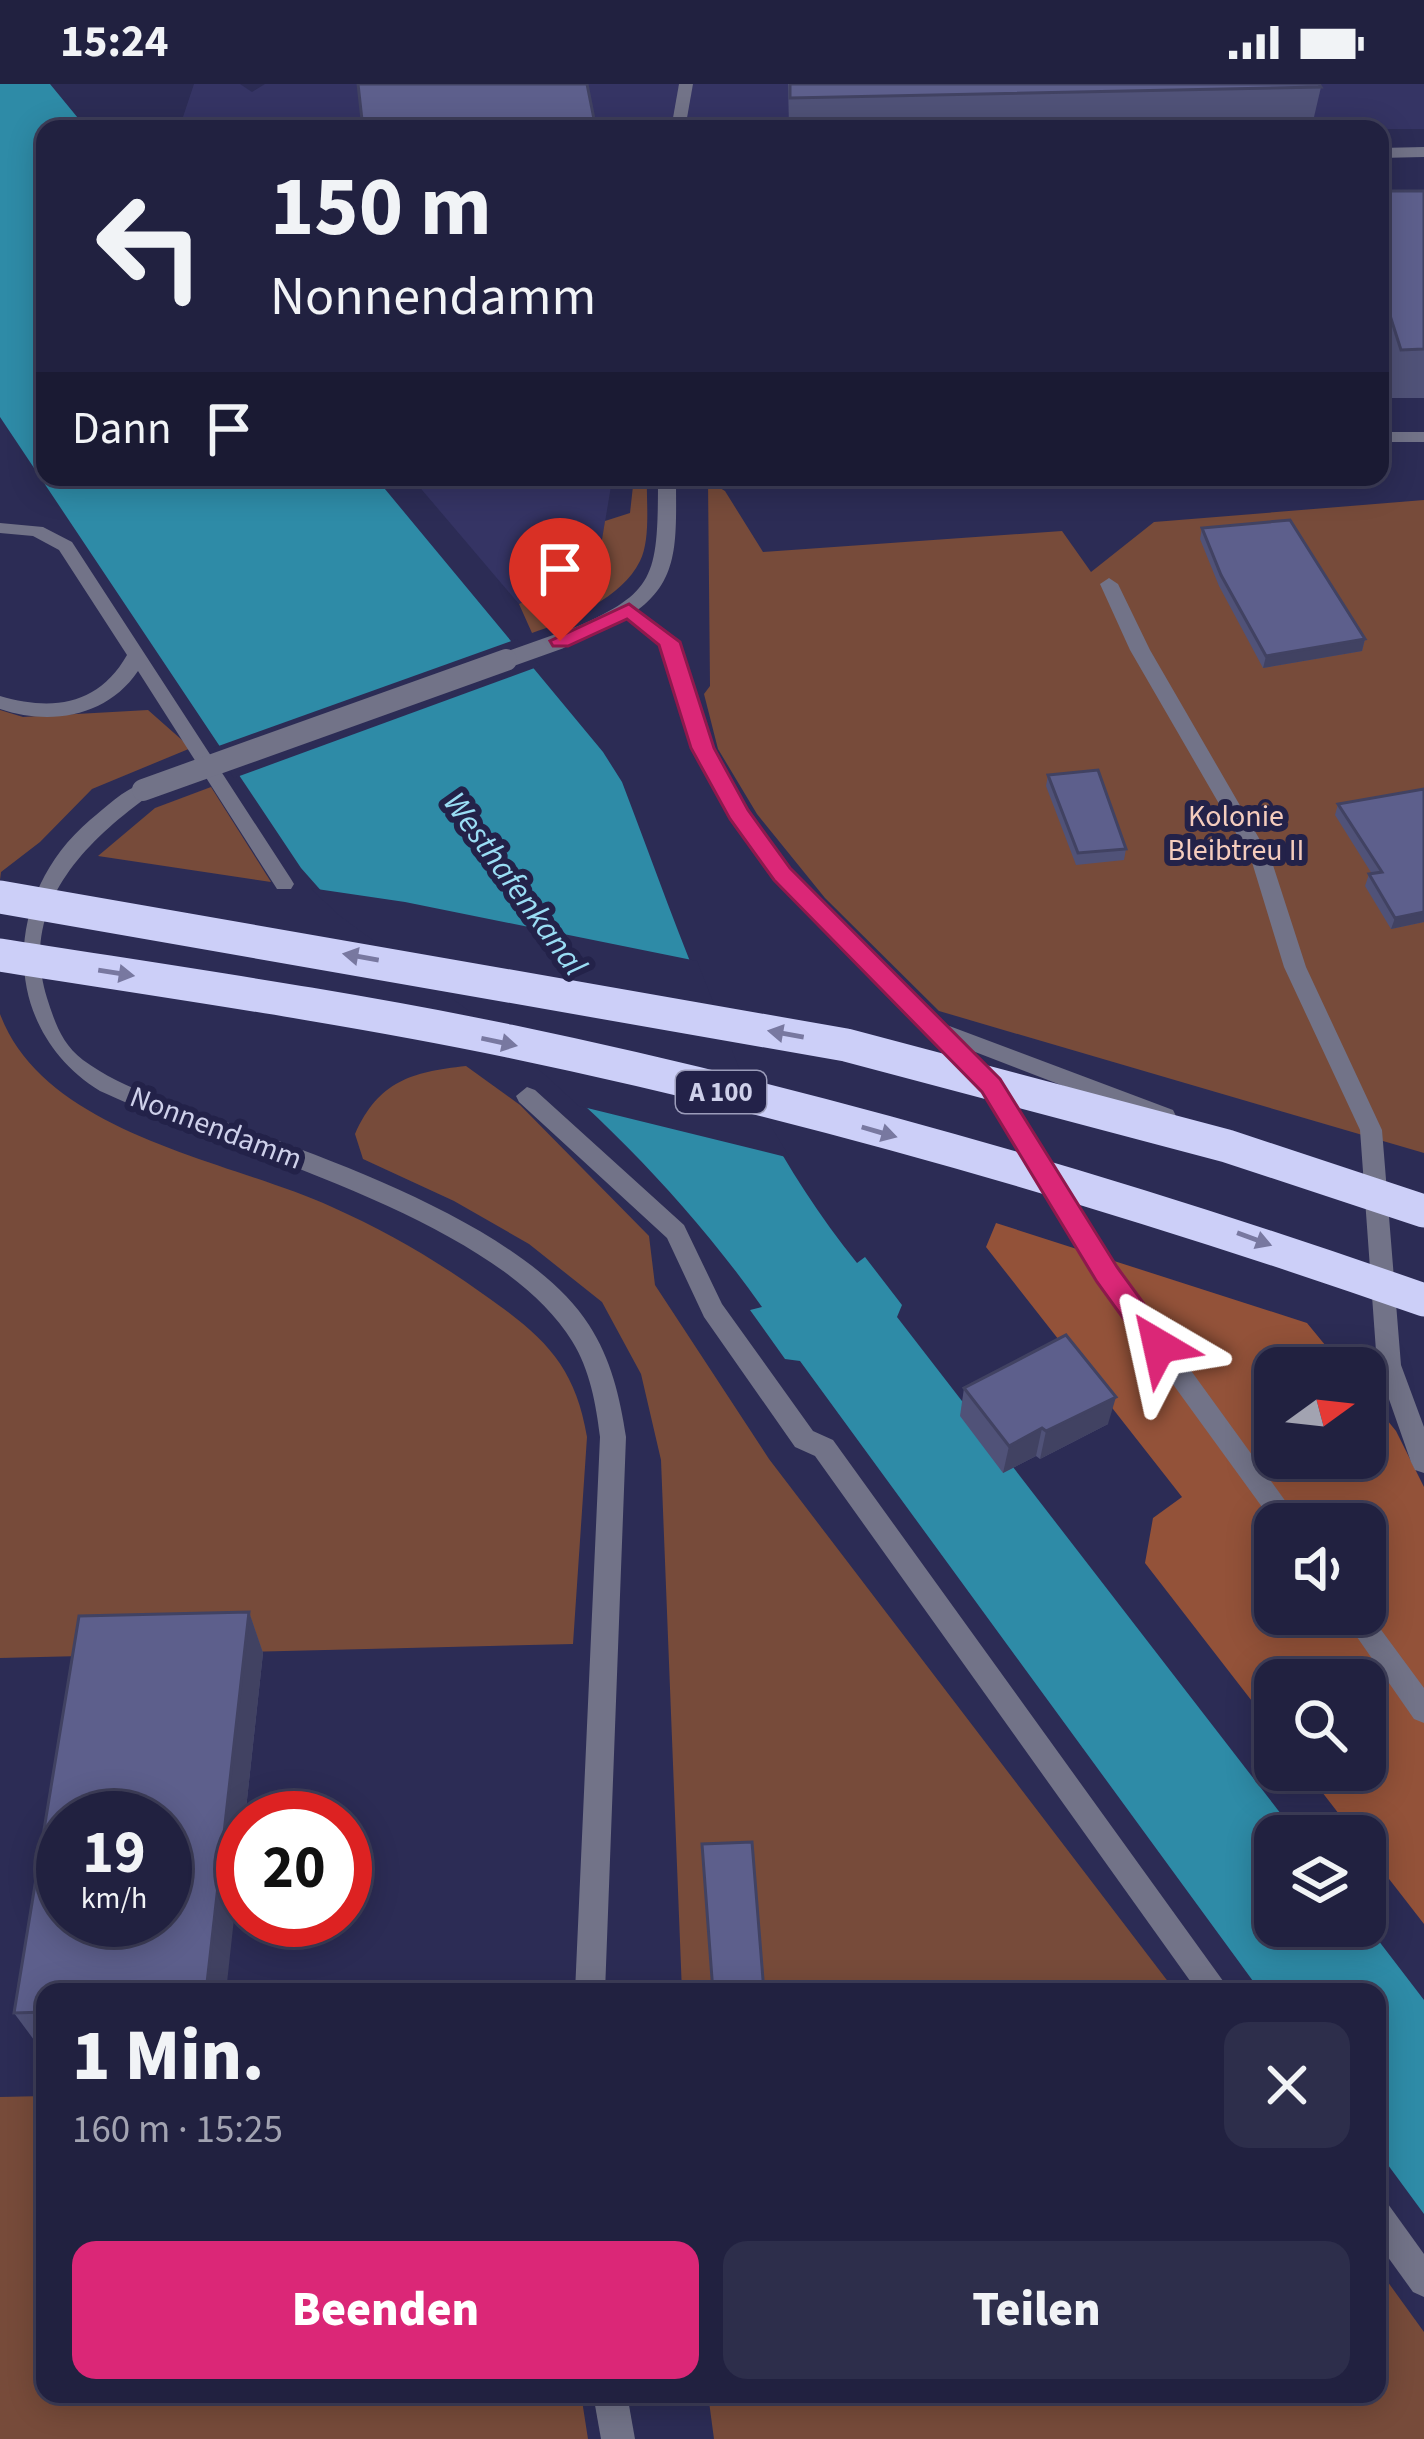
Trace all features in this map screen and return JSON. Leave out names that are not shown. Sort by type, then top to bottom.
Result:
[{"type":"highway","name":"A 100","points":[[0,897],[847,1045],[1227,1146],[1424,1211]]},
{"type":"highway","name":"A 100","points":[[0,955],[377,1015],[684,1082],[1224,1228],[1424,1300]]},
{"type":"street","points":[[680,120],[686,84]]},
{"type":"street","points":[[1389,153],[1424,152]]},
{"type":"street","points":[[1389,437],[1424,437]]},
{"type":"street","name":"Nonnendamm","points":[[590,1983],[613,1437],[597,1364],[556,1303],[445,1225],[274,1148],[124,1094],[60,1052],[32,997],[22,942],[50,871],[97,821],[143,790],[560,641],[629,610],[654,590],[667,569],[667,486]]},
{"type":"street","points":[[0,528],[38,531],[66,546],[284,884]]},
{"type":"street","points":[[1109,584],[1141,650],[1261,860],[1295,967],[1372,1130],[1389,1364],[1424,1462]]},
{"type":"street","points":[[629,610],[669,642],[702,748],[738,814],[771,859],[991,1085],[1107,1274],[1274,1503]]},
{"type":"street","points":[[0,702],[43,712],[82,706],[118,686],[137,655]]},
{"type":"street","points":[[938,1029],[1378,1197]]},
{"type":"street","points":[[527,1096],[676,1232],[713,1310],[803,1439],[824,1448],[1210,1983]]},
{"type":"street","points":[[1369,1635],[1424,1710]]},
{"type":"street","points":[[1386,2228],[1424,2281]]},
{"type":"street","points":[[612,2403],[618,2439]]},
{"type":"shaded area","points":[[194,84],[240,84],[252,92],[265,84],[1424,84],[1424,129],[1389,129],[1389,120],[182,120]]},
{"type":"shaded area","points":[[419,486],[611,486],[598,564],[519,604]]},
{"type":"shaded area","points":[[996,1223],[1307,1323],[1327,1347],[1254,1347],[1254,1479],[1386,1479],[1386,1419],[1396,1431],[1424,1487],[1424,1924],[1386,1875],[1386,1815],[1340,1815],[1321,1791],[1386,1791],[1386,1659],[1254,1659],[1254,1704],[1145,1563],[1153,1518],[1182,1497],[986,1247]]},
{"type":"green space","points":[[633,486],[647,486],[646,542],[632,574],[593,606],[532,633],[519,604],[598,564],[605,521],[630,513]]},
{"type":"green space","name":"Kolonie Bleibtreu II","points":[[708,486],[725,491],[763,552],[1062,531],[1091,572],[1154,522],[1424,500],[1424,1153],[939,1011],[825,898],[757,814],[718,749],[704,694],[710,686]]},
{"type":"green space","points":[[0,710],[23,717],[148,710],[191,748],[92,789],[40,842],[1,872],[0,880]]},
{"type":"green space","points":[[211,787],[271,882],[98,856],[155,808]]},
{"type":"green space","points":[[0,1014],[23,1055],[56,1088],[97,1115],[143,1138],[289,1190],[372,1226],[465,1281],[539,1338],[574,1390],[587,1437],[573,1644],[0,1658]]},
{"type":"green space","points":[[466,1066],[520,1105],[649,1236],[655,1285],[769,1459],[1169,1983],[682,1983],[661,1460],[641,1374],[602,1302],[529,1244],[454,1201],[363,1159],[355,1134],[364,1116],[399,1082]]},
{"type":"green space","points":[[36,2096],[36,2403],[582,2403],[588,2439],[0,2439],[0,2097]]},
{"type":"green space","points":[[1386,2279],[1424,2332],[1424,2439],[714,2439],[709,2403],[1386,2403]]},
{"type":"water","points":[[0,84],[50,84],[80,120],[36,120],[36,471],[0,417]]},
{"type":"water","name":"Westhafenkanal","points":[[46,486],[382,486],[603,752],[622,782],[720,1032],[779,1149],[815,1206],[857,1263],[865,1257],[902,1305],[897,1317],[1254,1779],[1254,1791],[1263,1791],[1282,1815],[1254,1815],[1254,1947],[1383,1947],[1424,2000],[1424,2214],[1386,2162],[1386,1983],[1254,1983],[800,1361],[785,1359],[750,1310],[762,1307],[715,1245],[614,1133],[560,1083],[324,894],[301,868]]},
{"type":"pier","points":[[517,639],[540,666],[234,778],[213,748]]},
{"type":"pier","points":[[310,888],[405,902],[697,961],[744,1081],[790,1158],[579,1106],[499,1033],[340,916]]},
{"type":"building","points":[[358,84],[587,84],[594,120],[362,120]]},
{"type":"building","points":[[790,84],[1319,84],[1321,87],[790,98]]},
{"type":"building","points":[[1389,191],[1424,191],[1424,349],[1401,350],[1389,312]]},
{"type":"building","points":[[1290,520],[1365,639],[1266,656],[1221,575],[1202,528]]},
{"type":"building","points":[[1098,770],[1126,849],[1078,853],[1048,775]]},
{"type":"building","points":[[1424,789],[1424,912],[1395,918],[1369,874],[1382,872],[1338,804]]},
{"type":"building","points":[[1066,1335],[1116,1397],[1009,1446],[964,1388]]},
{"type":"building","points":[[249,1612],[229,1791],[216,1791],[216,1904],[207,1983],[36,1983],[36,2012],[14,2013],[36,1879],[36,1947],[192,1947],[192,1791],[50,1791],[79,1616]]},
{"type":"building","points":[[752,1842],[763,1983],[712,1983],[702,1844]]},
{"type":"route","points":[[560,641],[629,610],[669,642],[702,748],[738,814],[782,874],[991,1085],[1107,1274],[1159,1346]]}]
